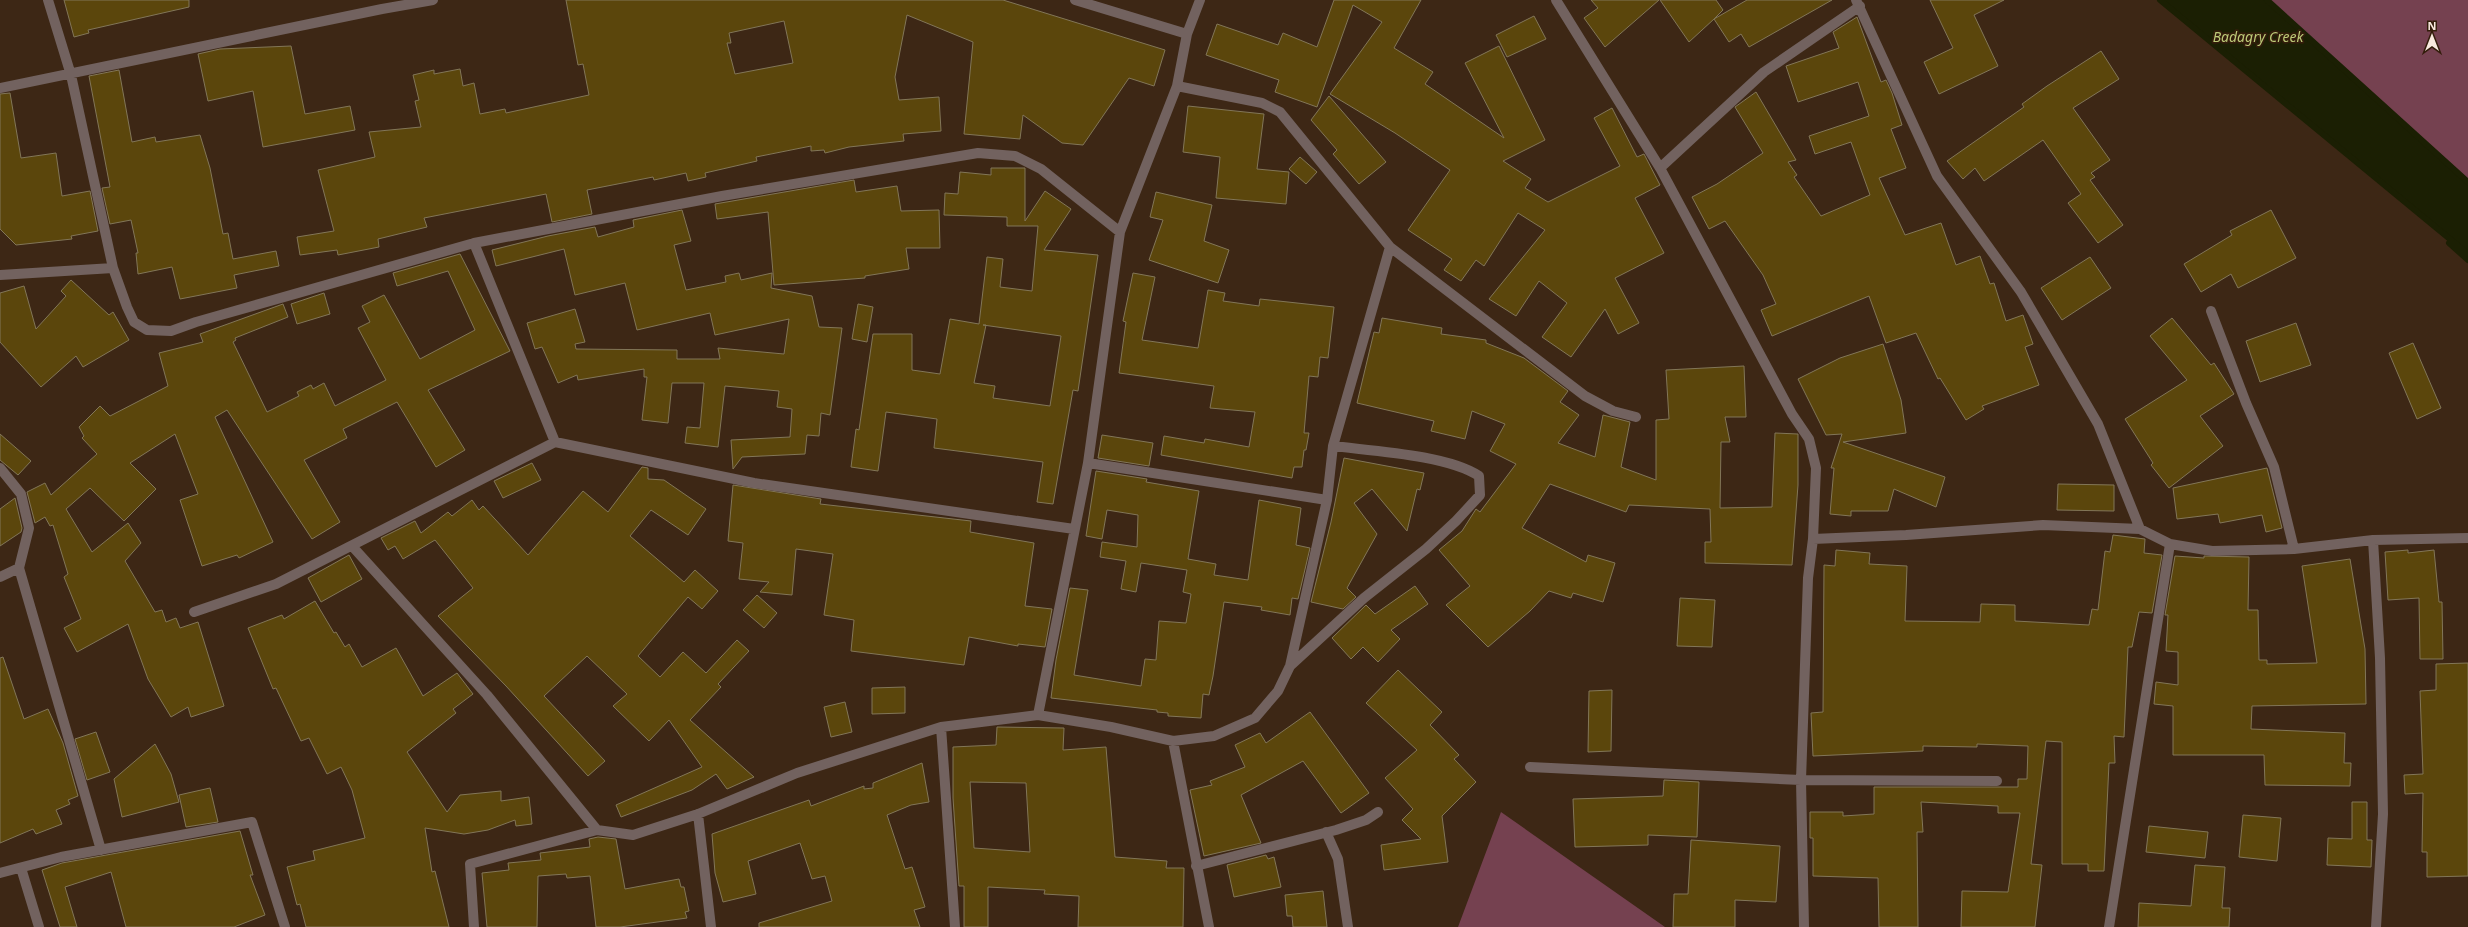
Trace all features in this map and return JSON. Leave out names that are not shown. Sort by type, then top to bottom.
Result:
[{"type":"street","points":[[48,0],[71,75],[113,268],[134,322],[147,330],[171,331],[196,322],[474,243],[730,195],[978,153],[1015,156],[1041,169],[1120,232]]},
{"type":"street","points":[[0,88],[71,75],[382,8],[434,0]]},
{"type":"street","points":[[1076,0],[1187,34]]},
{"type":"street","points":[[1038,715],[1088,463],[1120,232],[1177,86],[1187,34],[1200,0]]},
{"type":"street","points":[[1556,0],[1660,168],[1792,414],[1809,440],[1816,468],[1813,539],[1808,578],[1801,780],[1804,927]]},
{"type":"street","points":[[1660,168],[1764,72],[1858,3],[1937,176],[2021,292],[2094,418],[2140,529]]},
{"type":"street","points":[[1177,86],[1262,103],[1280,112],[1390,247],[1585,396],[1613,411],[1636,417]]},
{"type":"street","points":[[474,243],[555,442]]},
{"type":"street","points":[[474,927],[470,864],[596,830],[633,835],[698,814],[798,773],[941,727],[1038,715],[1111,726],[1173,741],[1214,736],[1255,718],[1278,691],[1290,666],[1327,500],[1333,446],[1390,247]]},
{"type":"street","points":[[0,275],[113,268]]},
{"type":"street","points":[[2211,311],[2246,403],[2274,467],[2294,549]]},
{"type":"street","points":[[194,612],[276,584],[555,442],[754,483],[1074,529]]},
{"type":"street","points":[[1290,666],[1364,598],[1426,549],[1480,495],[1479,476],[1467,467],[1440,460],[1333,446]]},
{"type":"street","points":[[1088,463],[1327,500]]},
{"type":"street","points":[[0,468],[21,494],[29,528],[19,568],[101,850]]},
{"type":"street","points":[[1813,539],[2043,525],[2140,529],[2170,544],[2212,551],[2294,549],[2373,540],[2468,538]]},
{"type":"street","points":[[2373,540],[2380,658],[2383,814],[2376,927]]},
{"type":"street","points":[[2109,927],[2170,544]]},
{"type":"street","points":[[352,546],[487,695],[596,830]]},
{"type":"street","points":[[0,577],[19,568]]},
{"type":"street","points":[[941,727],[955,927]]},
{"type":"street","points":[[1173,741],[1209,927]]},
{"type":"street","points":[[1530,767],[1801,780],[1997,781]]},
{"type":"street","points":[[1196,866],[1326,832],[1366,820],[1378,812]]},
{"type":"street","points":[[698,814],[711,927]]},
{"type":"street","points":[[0,873],[61,857],[252,822],[285,927]]},
{"type":"street","points":[[1326,832],[1338,859],[1348,927]]},
{"type":"street","points":[[21,868],[39,927]]},
{"type":"shaded area","points":[[2267,0],[2468,0],[2468,182]]},
{"type":"shaded area","points":[[1501,812],[1665,927],[1458,927]]},
{"type":"water","name":"Badagry Creek","points":[[2160,0],[2267,0],[2468,182],[2468,254]]},
{"type":"building","points":[[64,0],[189,0],[189,7],[88,30],[89,33],[74,37]]},
{"type":"building","points":[[566,0],[1003,0],[1165,50],[1154,86],[1129,78],[1083,145],[1062,143],[1023,115],[1020,139],[964,134],[973,42],[907,15],[895,77],[899,100],[939,97],[941,131],[903,134],[904,141],[849,147],[825,153],[824,150],[811,151],[811,146],[756,157],[757,161],[705,173],[706,177],[688,181],[686,173],[654,180],[653,177],[587,190],[592,214],[552,222],[546,194],[424,218],[427,227],[378,239],[379,247],[338,255],[337,250],[300,255],[297,237],[334,231],[318,170],[375,157],[369,132],[421,127],[415,101],[419,100],[413,75],[434,70],[434,74],[460,69],[463,86],[474,83],[480,114],[505,109],[506,113],[589,95],[583,64],[578,65]],"holes":[[[784,21],[793,63],[735,74],[727,43],[731,43],[729,33]]]},
{"type":"building","points":[[1334,0],[1421,0],[1394,48],[1433,72],[1425,84],[1504,138],[1465,63],[1499,46],[1545,140],[1503,161],[1531,179],[1525,188],[1548,202],[1620,166],[1594,118],[1612,108],[1637,157],[1644,154],[1660,185],[1635,198],[1664,253],[1615,278],[1639,323],[1618,334],[1605,309],[1571,357],[1542,337],[1567,303],[1539,281],[1516,316],[1489,299],[1545,230],[1518,213],[1484,266],[1476,260],[1461,281],[1444,270],[1452,259],[1408,230],[1450,170],[1395,133],[1330,94],[1382,22],[1353,5],[1317,107],[1275,92],[1279,80],[1206,55],[1217,24],[1278,45],[1283,33],[1317,47]]},
{"type":"building","points":[[1591,0],[1659,0],[1605,47],[1584,18],[1598,8]]},
{"type":"building","points":[[1660,0],[1716,0],[1723,10],[1689,42]]},
{"type":"building","points":[[1747,0],[1832,0],[1749,47],[1741,34],[1729,42],[1714,19]]},
{"type":"building","points":[[1930,0],[2004,0],[1974,15],[1998,66],[1939,94],[1924,62],[1953,48]]},
{"type":"building","points":[[1534,16],[1546,39],[1507,57],[1496,35]]},
{"type":"building","points":[[1857,17],[1881,82],[1886,80],[1892,93],[1902,125],[1891,129],[1906,168],[1879,178],[1905,235],[1941,223],[1956,265],[1980,256],[1990,284],[1994,283],[2006,321],[2023,315],[2033,344],[2025,347],[2039,385],[1982,406],[1984,409],[1966,420],[1940,378],[1938,379],[1916,333],[1886,343],[1869,296],[1772,336],[1761,310],[1776,304],[1763,275],[1725,221],[1709,229],[1692,197],[1717,184],[1763,153],[1735,107],[1756,92],[1796,160],[1788,162],[1797,175],[1794,177],[1821,216],[1870,195],[1851,142],[1815,154],[1809,136],[1869,116],[1858,82],[1798,102],[1786,66],[1839,48],[1833,32]]},
{"type":"building","points":[[291,46],[305,114],[350,106],[355,130],[263,147],[253,91],[208,101],[198,54],[220,49]]},
{"type":"building","points":[[2101,51],[2119,79],[2073,108],[2110,160],[2091,173],[2095,177],[2090,180],[2123,225],[2098,243],[2068,203],[2081,194],[2043,140],[1984,181],[1975,168],[1963,179],[1947,161],[2024,107],[2022,104],[2047,86]]},
{"type":"building","points":[[119,70],[132,142],[155,137],[156,142],[200,135],[210,168],[223,234],[228,233],[233,259],[276,251],[279,266],[234,275],[237,288],[180,299],[172,267],[138,274],[136,253],[138,253],[131,220],[110,224],[102,188],[110,187],[89,76]]},
{"type":"building","points":[[10,93],[21,158],[56,153],[62,196],[90,191],[98,231],[71,236],[72,239],[16,245],[0,229],[0,94]]},
{"type":"building","points":[[1329,96],[1386,162],[1359,184],[1333,154],[1337,150],[1311,120]]},
{"type":"building","points":[[1188,106],[1264,114],[1257,169],[1289,172],[1286,204],[1216,198],[1220,157],[1183,152]]},
{"type":"building","points":[[1300,157],[1317,172],[1306,184],[1289,169]]},
{"type":"building","points":[[991,168],[1025,168],[1025,221],[1045,191],[1071,209],[1044,250],[1098,255],[1078,391],[1073,390],[1053,504],[1037,502],[1043,462],[934,448],[937,419],[886,412],[878,471],[851,467],[856,429],[859,430],[873,334],[912,334],[912,370],[940,374],[950,319],[979,324],[987,257],[1003,259],[1000,287],[1032,291],[1038,226],[1007,226],[1007,217],[944,215],[945,193],[958,194],[960,172],[991,175]],"holes":[[[986,325],[1061,336],[1050,406],[993,398],[995,386],[974,383]]]},
{"type":"building","points":[[854,180],[856,192],[897,186],[901,211],[939,210],[940,248],[906,248],[909,269],[865,276],[865,278],[774,285],[768,212],[717,219],[715,204]]},
{"type":"building","points":[[1156,192],[1212,205],[1204,241],[1229,250],[1218,283],[1149,260],[1163,220],[1150,217]]},
{"type":"building","points":[[682,210],[691,241],[674,245],[686,290],[726,282],[725,276],[739,273],[741,280],[772,273],[771,288],[812,296],[819,327],[842,328],[830,415],[821,413],[819,436],[807,435],[805,454],[742,457],[733,469],[731,440],[790,437],[792,409],[777,407],[779,391],[725,386],[718,447],[685,443],[687,427],[700,428],[704,383],[672,383],[668,423],[642,420],[647,377],[644,377],[644,369],[578,380],[577,375],[558,383],[542,347],[535,349],[527,323],[575,309],[585,342],[575,344],[576,349],[677,350],[677,359],[720,359],[718,348],[784,354],[789,319],[715,335],[710,313],[637,330],[625,283],[575,295],[564,249],[496,266],[492,250],[548,236],[595,227],[598,237],[634,227],[633,220]]},
{"type":"building","points":[[2271,210],[2296,258],[2238,288],[2231,274],[2201,292],[2184,264],[2232,235],[2230,231]]},
{"type":"building","points":[[460,254],[510,351],[428,390],[465,450],[436,467],[397,402],[343,429],[347,438],[304,460],[340,522],[312,539],[227,410],[215,417],[273,542],[239,558],[237,555],[202,566],[180,500],[198,494],[175,434],[130,463],[156,489],[124,521],[90,488],[66,509],[92,552],[128,523],[141,543],[125,561],[155,612],[162,610],[166,622],[176,618],[180,628],[198,622],[224,706],[191,717],[188,707],[171,717],[148,679],[128,624],[77,652],[64,628],[81,619],[64,577],[68,574],[53,525],[50,526],[45,517],[35,523],[27,492],[45,483],[51,495],[97,454],[82,438],[84,436],[79,427],[100,406],[110,416],[168,386],[159,353],[203,342],[200,334],[283,304],[288,317],[235,338],[236,340],[233,342],[267,412],[299,396],[297,392],[311,385],[313,389],[324,383],[335,406],[386,380],[358,328],[370,322],[362,306],[384,295],[420,359],[475,330],[448,271],[397,286],[393,273]]},
{"type":"building","points":[[2090,257],[2111,288],[2062,320],[2041,288]]},
{"type":"building","points":[[1133,273],[1155,277],[1142,340],[1198,348],[1208,290],[1225,293],[1223,301],[1259,306],[1260,299],[1334,307],[1328,358],[1320,357],[1318,377],[1309,376],[1304,433],[1309,433],[1306,450],[1304,450],[1302,467],[1294,467],[1292,478],[1161,455],[1164,436],[1204,443],[1205,439],[1249,447],[1255,412],[1210,408],[1214,386],[1119,373],[1126,322],[1123,321]]},
{"type":"building","points":[[71,280],[109,315],[113,312],[129,340],[83,367],[76,356],[41,387],[0,342],[0,293],[24,286],[36,329],[66,296],[61,291]]},
{"type":"building","points":[[324,293],[330,314],[297,324],[291,304]]},
{"type":"building","points":[[858,304],[873,307],[867,342],[852,339]]},
{"type":"building","points":[[1382,318],[1442,328],[1441,334],[1486,340],[1486,343],[1524,358],[1568,391],[1560,402],[1579,415],[1558,443],[1595,457],[1603,415],[1630,422],[1621,467],[1656,480],[1656,420],[1669,419],[1666,370],[1744,366],[1746,417],[1725,417],[1730,442],[1721,442],[1720,508],[1772,507],[1775,433],[1798,434],[1798,485],[1792,565],[1705,563],[1705,542],[1711,542],[1710,509],[1629,505],[1626,512],[1550,484],[1522,528],[1586,562],[1588,555],[1615,563],[1603,602],[1573,593],[1571,598],[1549,591],[1530,611],[1488,647],[1446,605],[1470,586],[1439,550],[1462,531],[1476,509],[1480,512],[1516,464],[1490,451],[1505,424],[1472,411],[1465,439],[1431,431],[1434,421],[1357,403],[1374,332],[1379,333]]},
{"type":"building","points":[[2172,318],[2211,365],[2214,363],[2234,394],[2200,416],[2223,446],[2169,488],[2151,465],[2153,463],[2125,419],[2187,380],[2150,336]]},
{"type":"building","points":[[2296,323],[2311,365],[2260,382],[2246,341]]},
{"type":"building","points":[[2413,343],[2441,408],[2417,419],[2389,353]]},
{"type":"building","points":[[1883,344],[1901,400],[1906,433],[1843,442],[1945,477],[1936,507],[1894,489],[1888,511],[1851,511],[1851,516],[1830,514],[1834,468],[1831,468],[1842,434],[1826,435],[1798,379],[1840,358]]},
{"type":"building","points":[[0,434],[31,461],[18,475],[0,460]]},
{"type":"building","points":[[1102,435],[1153,443],[1149,466],[1098,458]]},
{"type":"building","points":[[1344,458],[1424,473],[1420,490],[1417,489],[1407,531],[1372,489],[1354,503],[1377,534],[1347,588],[1356,597],[1343,609],[1311,602],[1331,522]]},
{"type":"building","points":[[532,463],[541,480],[503,498],[494,481]]},
{"type":"building","points":[[642,467],[648,468],[648,479],[664,480],[706,509],[688,535],[651,510],[630,536],[684,582],[695,570],[718,591],[702,609],[688,597],[638,656],[660,677],[683,652],[706,673],[737,640],[749,651],[718,684],[721,687],[690,720],[754,777],[727,789],[716,774],[692,790],[621,817],[616,805],[702,767],[669,720],[649,741],[613,706],[627,694],[587,656],[544,696],[605,761],[588,776],[506,686],[438,616],[473,588],[435,540],[403,559],[395,546],[388,550],[381,538],[415,521],[421,533],[448,512],[452,516],[472,500],[479,510],[483,506],[528,555],[583,491],[608,512]]},
{"type":"building","points":[[2267,468],[2282,528],[2266,532],[2262,515],[2220,523],[2218,514],[2177,519],[2173,488]]},
{"type":"building","points":[[1096,471],[1147,479],[1146,482],[1199,491],[1188,559],[1216,564],[1214,575],[1248,580],[1259,500],[1301,508],[1296,545],[1310,548],[1298,599],[1292,598],[1290,615],[1261,610],[1262,607],[1224,602],[1213,676],[1209,695],[1203,694],[1201,718],[1168,716],[1168,713],[1157,712],[1157,710],[1051,698],[1056,660],[1070,588],[1088,590],[1074,675],[1141,686],[1145,659],[1156,660],[1159,621],[1186,623],[1191,594],[1183,592],[1187,570],[1141,563],[1136,592],[1121,589],[1126,561],[1100,557],[1102,542],[1137,547],[1138,515],[1107,510],[1102,539],[1086,536]]},
{"type":"building","points":[[2058,484],[2114,485],[2114,511],[2057,510]]},
{"type":"building","points":[[733,485],[821,499],[820,504],[971,521],[970,532],[1034,543],[1025,606],[1052,609],[1045,647],[1018,644],[1018,646],[969,637],[964,665],[851,651],[854,620],[824,615],[833,554],[796,549],[792,595],[760,592],[769,582],[739,579],[743,543],[728,541]]},
{"type":"building","points":[[15,498],[22,528],[21,532],[0,546],[0,509]]},
{"type":"building","points":[[2113,535],[2145,539],[2144,553],[2162,555],[2152,613],[2139,612],[2132,647],[2128,647],[2124,737],[2114,736],[2115,763],[2109,763],[2104,871],[2088,871],[2088,864],[2062,864],[2062,742],[2046,741],[2031,864],[2042,865],[2035,927],[1961,927],[1962,891],[2008,892],[2020,813],[1998,813],[1998,806],[1921,802],[1923,832],[1917,832],[1918,927],[1879,927],[1878,878],[1813,876],[1813,838],[1810,838],[1810,812],[1843,812],[1843,816],[1874,814],[1874,787],[2018,787],[2018,779],[2027,779],[2028,746],[1977,744],[1977,747],[1923,746],[1923,751],[1813,756],[1811,713],[1823,712],[1824,565],[1835,566],[1836,550],[1870,553],[1869,564],[1907,566],[1905,621],[1980,622],[1981,604],[2015,605],[2015,621],[2089,625],[2092,609],[2098,610],[2105,551],[2110,552]]},
{"type":"building","points":[[2408,550],[2408,553],[2434,550],[2439,602],[2442,602],[2443,659],[2420,659],[2419,598],[2388,600],[2385,552]]},
{"type":"building","points":[[349,555],[362,579],[321,602],[308,578]]},
{"type":"building","points":[[2175,556],[2204,558],[2204,556],[2249,557],[2248,610],[2258,610],[2259,660],[2267,660],[2267,664],[2317,663],[2302,566],[2350,559],[2365,649],[2366,704],[2252,706],[2251,729],[2345,733],[2344,763],[2351,763],[2350,786],[2265,785],[2264,755],[2173,755],[2173,706],[2154,704],[2156,682],[2178,685],[2178,652],[2166,651],[2168,615],[2165,615]]},
{"type":"building","points":[[1415,586],[1428,604],[1391,630],[1400,639],[1378,662],[1363,647],[1351,659],[1332,638],[1366,605],[1375,614]]},
{"type":"building","points":[[757,595],[777,613],[764,628],[743,610]]},
{"type":"building","points":[[1680,598],[1715,600],[1712,647],[1677,646]]},
{"type":"building","points":[[315,601],[334,633],[336,632],[345,647],[349,644],[362,667],[396,648],[423,696],[457,673],[473,694],[453,709],[456,713],[407,752],[447,812],[460,795],[501,791],[501,801],[529,797],[532,824],[516,826],[515,820],[488,830],[464,834],[425,828],[432,872],[435,871],[449,927],[306,927],[300,904],[297,905],[287,867],[315,860],[313,851],[365,838],[352,790],[341,767],[327,774],[309,738],[301,741],[276,688],[273,689],[248,628],[282,615],[284,619]]},
{"type":"building","points":[[3,657],[24,719],[48,709],[63,743],[78,796],[68,800],[70,804],[56,810],[62,824],[36,834],[33,829],[0,843],[0,658]]},
{"type":"building","points":[[2468,663],[2468,876],[2427,877],[2427,852],[2422,852],[2423,793],[2405,794],[2404,775],[2423,774],[2420,691],[2436,690],[2436,664]]},
{"type":"building","points":[[1398,670],[1442,712],[1430,725],[1459,755],[1454,759],[1476,782],[1442,816],[1448,862],[1384,870],[1381,845],[1421,839],[1402,820],[1413,809],[1385,778],[1417,750],[1366,703]]},
{"type":"building","points":[[905,687],[905,713],[872,714],[872,688]]},
{"type":"building","points":[[1612,690],[1611,751],[1588,752],[1589,691]]},
{"type":"building","points":[[845,702],[852,732],[831,737],[824,707]]},
{"type":"building","points":[[1310,712],[1369,793],[1341,813],[1303,761],[1241,795],[1261,843],[1204,856],[1190,790],[1212,785],[1210,781],[1245,767],[1235,745],[1260,733],[1266,743]]},
{"type":"building","points":[[997,727],[1064,728],[1063,750],[1106,747],[1115,857],[1167,861],[1166,868],[1184,868],[1183,927],[1078,927],[1079,896],[1044,894],[1045,890],[988,887],[988,927],[964,927],[964,886],[959,886],[953,798],[953,747],[996,745]],"holes":[[[970,782],[1026,783],[1030,852],[974,848]]]},
{"type":"building","points":[[96,732],[110,772],[87,780],[75,739]]},
{"type":"building","points":[[155,744],[171,774],[179,802],[122,817],[114,779]]},
{"type":"building","points":[[922,763],[929,802],[911,805],[887,815],[905,869],[912,867],[925,907],[914,910],[920,927],[759,927],[759,923],[832,901],[825,876],[812,879],[800,843],[748,861],[756,894],[723,902],[715,873],[712,834],[809,800],[811,806],[864,786],[864,789],[873,788],[873,783]]},
{"type":"building","points":[[1664,780],[1699,782],[1697,837],[1648,835],[1648,845],[1575,847],[1573,799],[1663,796]]},
{"type":"building","points":[[210,788],[218,822],[186,827],[179,795]]},
{"type":"building","points":[[2352,802],[2367,802],[2367,840],[2372,840],[2371,867],[2327,865],[2328,838],[2352,839]]},
{"type":"building","points":[[2243,815],[2281,818],[2277,861],[2239,857]]},
{"type":"building","points":[[2149,826],[2208,832],[2205,858],[2146,852]]},
{"type":"building","points":[[240,831],[253,875],[250,875],[265,915],[234,927],[126,927],[111,872],[65,887],[77,927],[60,927],[42,870],[62,863]]},
{"type":"building","points":[[598,837],[616,839],[625,889],[679,879],[681,887],[684,887],[689,911],[685,912],[687,918],[620,927],[596,927],[590,876],[567,878],[566,874],[538,876],[537,927],[487,927],[482,873],[509,870],[508,863],[541,860],[540,853],[590,847],[589,839]]},
{"type":"building","points":[[1691,840],[1780,846],[1776,902],[1735,900],[1735,927],[1673,927],[1674,894],[1688,894]]},
{"type":"building","points":[[1266,855],[1268,859],[1274,857],[1281,887],[1234,897],[1227,865]]},
{"type":"building","points":[[2195,865],[2225,867],[2222,908],[2230,908],[2229,927],[2138,927],[2139,903],[2191,906]]},
{"type":"building","points":[[1323,891],[1327,927],[1293,927],[1292,916],[1287,916],[1285,895]]},
{"type":"waterway","points":[[2160,0],[2468,254]]},
{"type":"waterway","points":[[2267,0],[2468,182]]},
{"type":"waterway","points":[[2449,243],[2468,260]]}]
